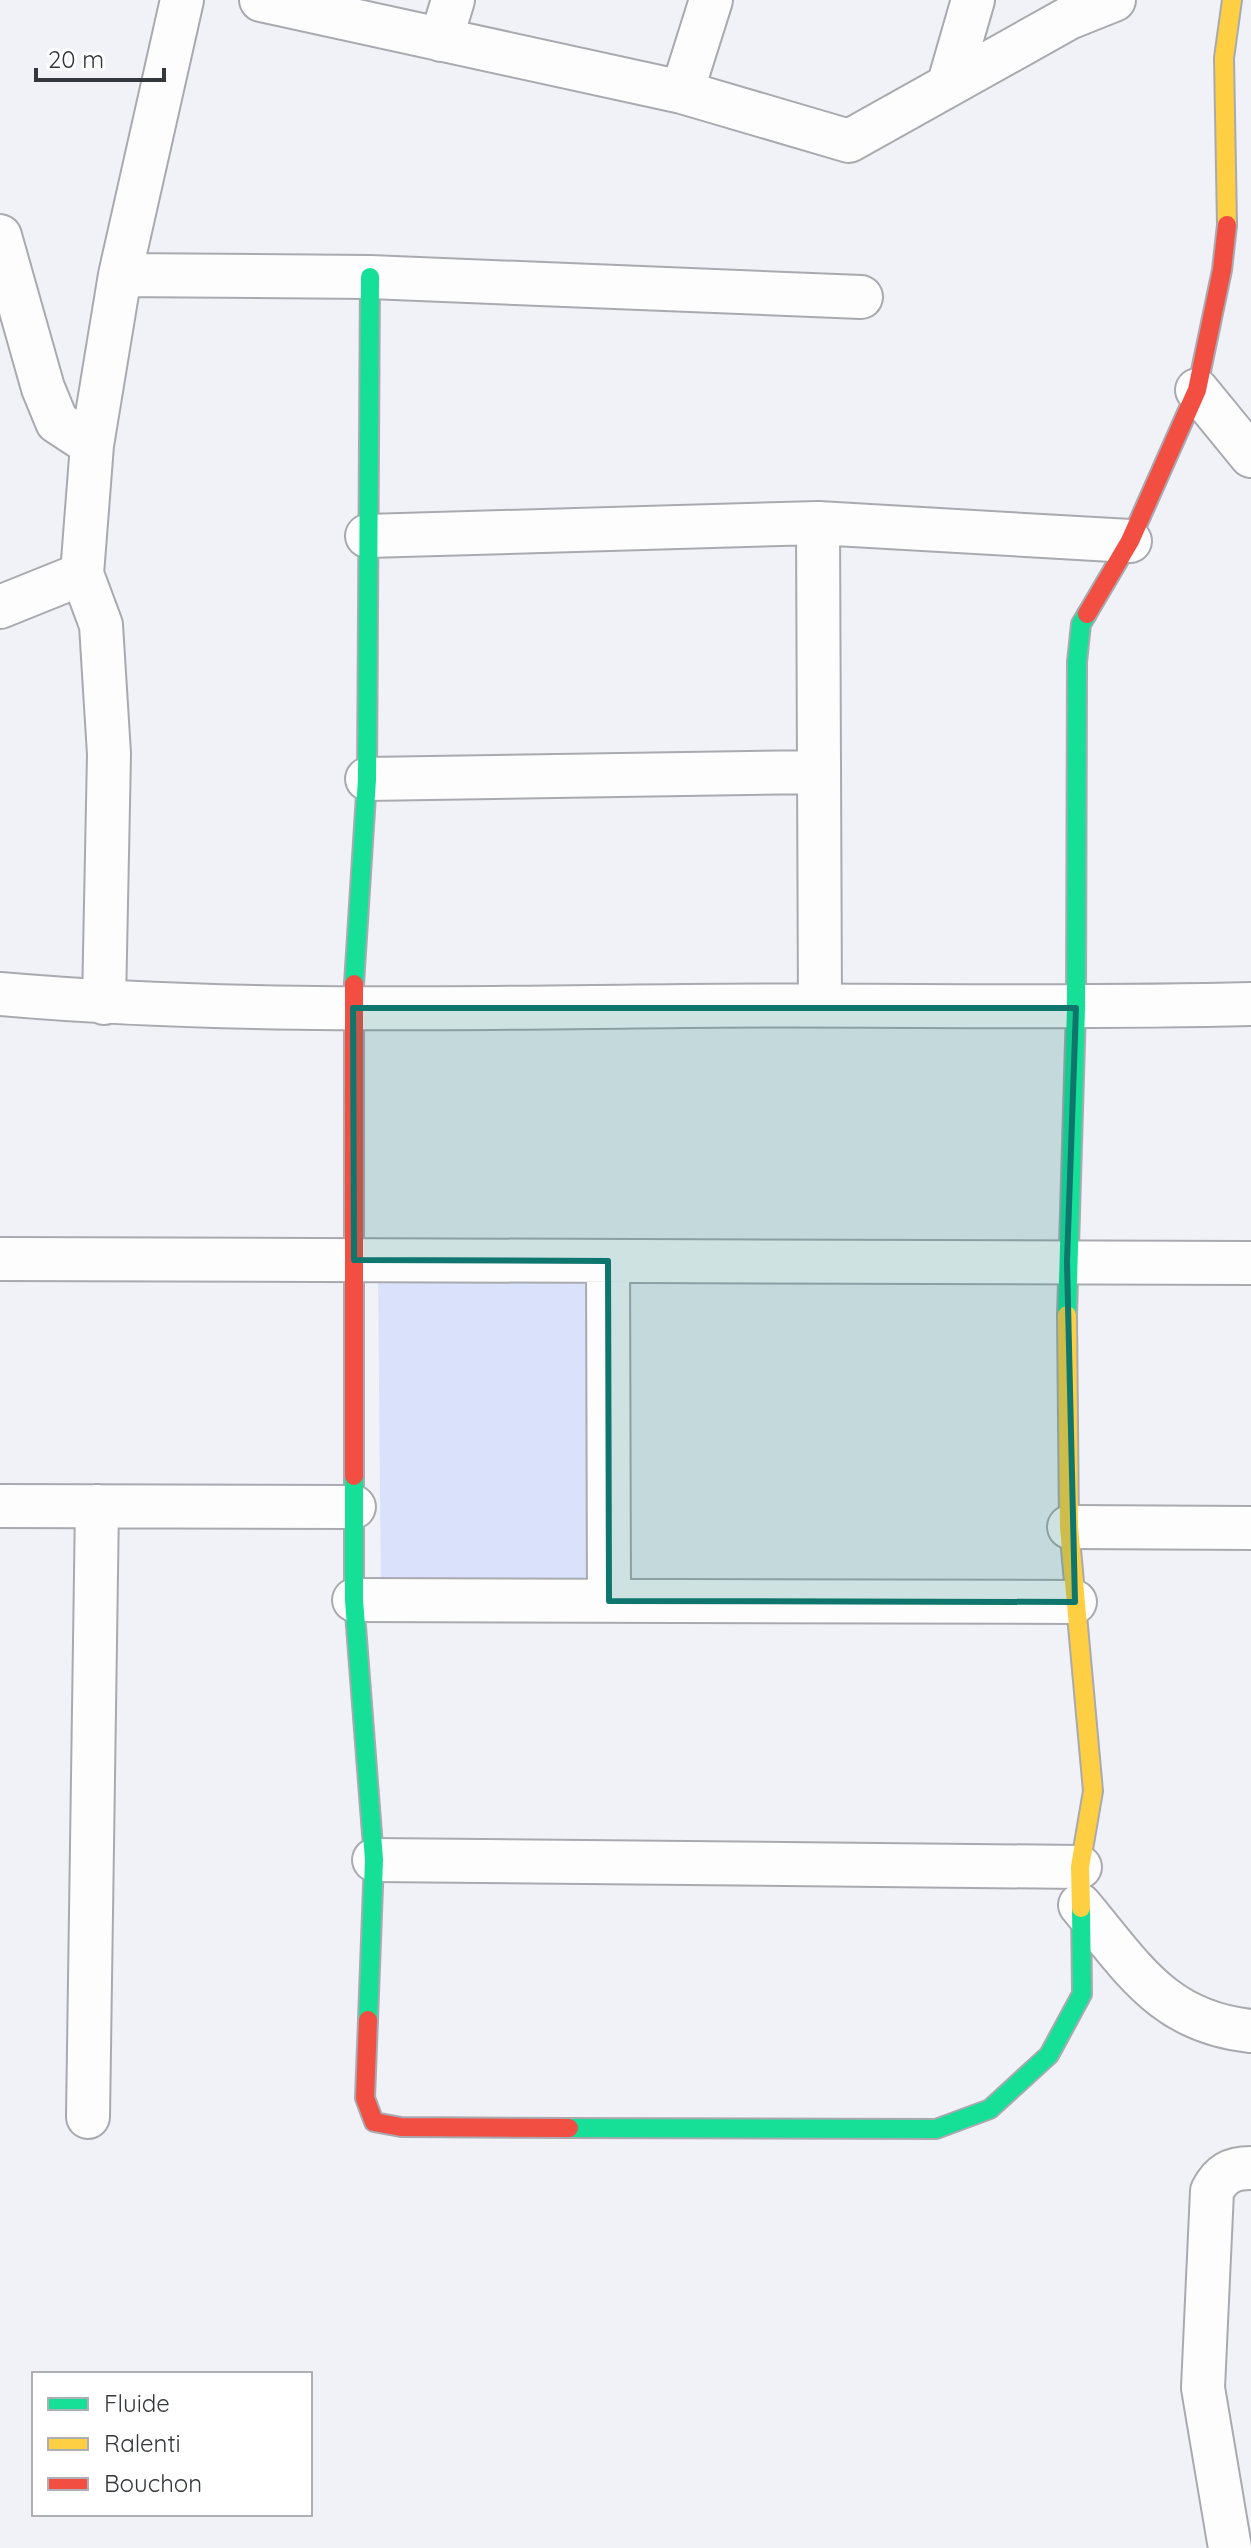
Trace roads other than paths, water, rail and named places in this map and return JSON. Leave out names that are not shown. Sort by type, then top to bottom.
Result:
[{"type":"street","points":[[104,1003],[109,754],[101,625],[82,574],[92,445],[120,275],[182,0]]},
{"type":"street","points":[[261,0],[682,92],[849,141],[1069,18],[1114,0]]},
{"type":"street","points":[[441,40],[453,0]]},
{"type":"street","points":[[682,92],[711,0]]},
{"type":"street","points":[[949,83],[973,0]]},
{"type":"street","points":[[370,277],[367,779],[353,1008],[354,1600],[374,1860],[365,2098],[374,2122],[401,2127],[936,2129],[990,2109],[1049,2055],[1082,1994],[1080,1886],[1093,1791],[1069,1527],[1067,1262],[1076,1008],[1077,678],[1081,624],[1130,541],[1197,390],[1222,270],[1229,207],[1224,58],[1232,0]]},
{"type":"street","points":[[0,236],[43,388],[57,422],[92,445]]},
{"type":"street","points":[[120,275],[370,277],[861,297]]},
{"type":"street","points":[[1197,390],[1251,456]]},
{"type":"street","points":[[367,536],[818,523],[1130,541]]},
{"type":"street","points":[[818,523],[820,1005]]},
{"type":"street","points":[[0,607],[82,574]]},
{"type":"street","points":[[367,779],[818,772]]},
{"type":"street","points":[[0,994],[104,1003],[353,1008],[820,1005],[1076,1008],[1251,1004]]},
{"type":"street","points":[[0,1259],[1251,1263]]},
{"type":"street","points":[[608,1261],[609,1601]]},
{"type":"street","points":[[0,1506],[354,1507]]},
{"type":"street","points":[[88,2117],[97,1506]]},
{"type":"street","points":[[1069,1527],[1251,1528]]},
{"type":"street","points":[[354,1600],[1075,1602]]},
{"type":"street","points":[[374,1860],[1080,1886]]},
{"type":"street","points":[[1080,1886],[1166,2003],[1203,2023],[1251,2031]]},
{"type":"street","points":[[1230,2548],[1203,2388],[1212,2191],[1219,2179],[1235,2168],[1251,2168]]}]
